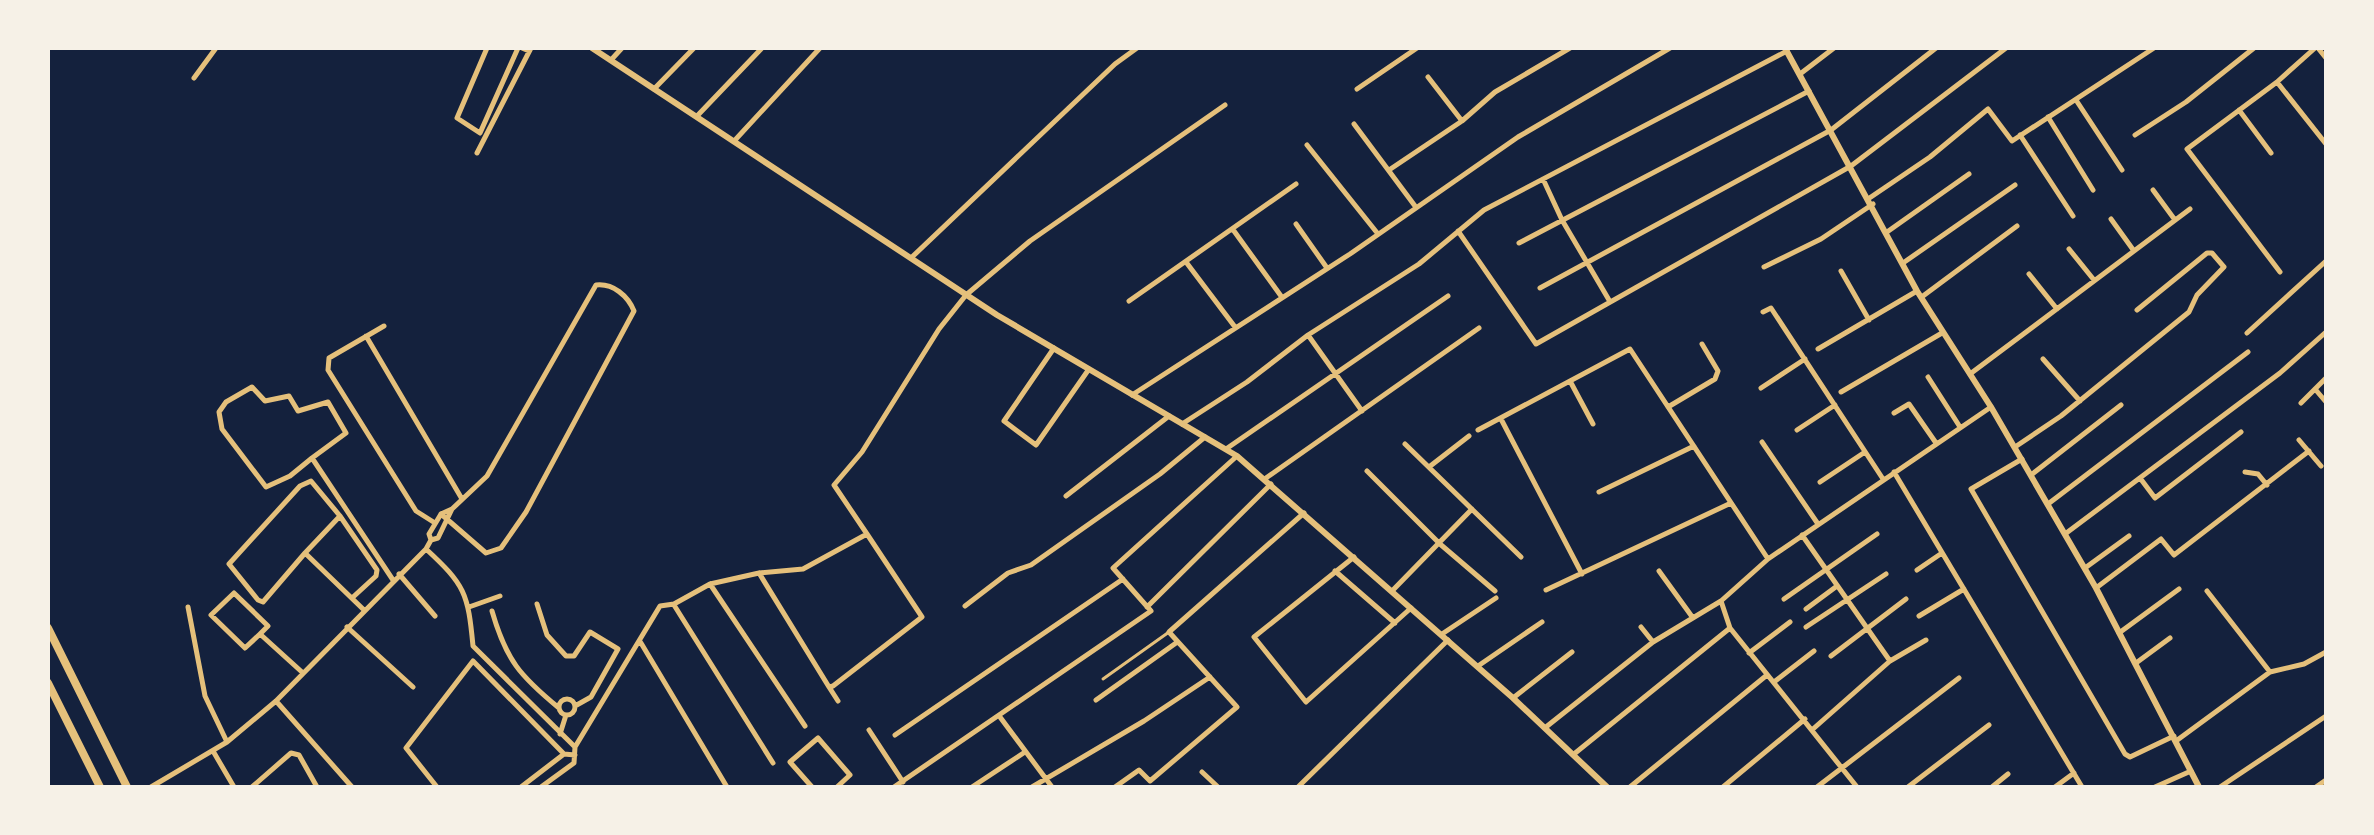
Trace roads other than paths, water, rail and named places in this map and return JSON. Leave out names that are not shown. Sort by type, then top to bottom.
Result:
[{"type":"highway","points":[[48,628],[127,787]]},
{"type":"highway","points":[[48,683],[100,787]]},
{"type":"street","points":[[194,78],[216,48]]},
{"type":"street","points":[[477,153],[530,50],[520,48],[480,133],[457,118],[487,48]]},
{"type":"street","points":[[592,48],[736,139],[966,295],[1237,456],[1269,480],[1478,666],[1607,787]]},
{"type":"street","points":[[611,60],[622,48]]},
{"type":"street","points":[[654,89],[694,48]]},
{"type":"street","points":[[698,115],[762,48]]},
{"type":"street","points":[[736,139],[820,48]]},
{"type":"street","points":[[911,258],[1106,72],[1137,48]]},
{"type":"street","points":[[1357,89],[1417,48]]},
{"type":"street","points":[[1389,170],[1462,121],[1495,92],[1570,48]]},
{"type":"street","points":[[1132,395],[1378,234],[1518,137],[1670,48]]},
{"type":"street","points":[[1800,74],[1834,48]]},
{"type":"street","points":[[1540,288],[1831,130],[1936,48]]},
{"type":"street","points":[[1458,231],[1536,344],[1851,166],[2006,48]]},
{"type":"street","points":[[1764,267],[1821,239],[1988,109],[2012,141],[2154,48]]},
{"type":"street","points":[[2135,135],[2186,102],[2254,48]]},
{"type":"street","points":[[2280,272],[2187,149],[2277,82],[2316,48],[2326,58]]},
{"type":"street","points":[[1182,424],[1247,382],[1308,335],[1419,264],[1484,210],[1786,49],[1942,333],[1991,407],[2085,568],[2199,787]]},
{"type":"street","points":[[1428,77],[1462,121]]},
{"type":"street","points":[[2277,82],[2326,144]]},
{"type":"street","points":[[1519,243],[1809,91]]},
{"type":"street","points":[[2076,100],[2122,170]]},
{"type":"street","points":[[829,687],[922,617],[834,485],[862,452],[939,329],[966,295],[1030,241],[1225,105]]},
{"type":"street","points":[[2239,110],[2271,153]]},
{"type":"street","points":[[2048,117],[2093,190]]},
{"type":"street","points":[[1354,124],[1415,206]]},
{"type":"street","points":[[2020,135],[2073,216]]},
{"type":"street","points":[[1307,145],[1378,234]]},
{"type":"street","points":[[1887,232],[1969,174]]},
{"type":"street","points":[[1543,179],[1562,220],[1609,300]]},
{"type":"street","points":[[1129,301],[1234,231],[1296,184]]},
{"type":"street","points":[[1903,263],[2015,185]]},
{"type":"street","points":[[2153,190],[2175,220]]},
{"type":"street","points":[[1970,374],[2190,209]]},
{"type":"street","points":[[2111,219],[2134,251]]},
{"type":"street","points":[[1296,224],[1327,268]]},
{"type":"street","points":[[1818,349],[1920,294],[2017,226]]},
{"type":"street","points":[[1234,231],[1281,296]]},
{"type":"street","points":[[2069,249],[2094,280]]},
{"type":"street","points":[[2015,447],[2080,401],[2189,312],[2197,295],[2224,267],[2212,253],[2207,253],[2137,310]]},
{"type":"street","points":[[2247,333],[2326,261]]},
{"type":"street","points":[[1186,262],[1235,327]]},
{"type":"street","points":[[1841,271],[1869,320]]},
{"type":"street","points":[[2029,274],[2057,309]]},
{"type":"street","points":[[431,540],[429,534],[441,514],[452,509],[487,476],[596,285],[605,284],[617,290],[630,301],[634,311],[526,512],[501,548],[486,553],[441,514]]},
{"type":"street","points":[[1226,449],[1448,296]]},
{"type":"street","points":[[1763,312],[1771,308],[1883,479]]},
{"type":"street","points":[[384,326],[329,358],[328,370],[416,511],[435,523]]},
{"type":"street","points":[[1147,607],[1269,480],[1479,328]]},
{"type":"street","points":[[2065,534],[2280,373],[2326,332]]},
{"type":"street","points":[[1841,392],[1942,333]]},
{"type":"street","points":[[1308,335],[1362,411]]},
{"type":"street","points":[[366,336],[462,499]]},
{"type":"street","points":[[1668,407],[1715,379],[1718,371],[1702,344]]},
{"type":"street","points":[[1054,348],[1004,421],[1036,445],[1089,369]]},
{"type":"street","points":[[1478,430],[1630,349],[1768,559]]},
{"type":"street","points":[[2048,504],[2248,352]]},
{"type":"street","points":[[1761,388],[1805,359]]},
{"type":"street","points":[[2043,359],[2080,401]]},
{"type":"street","points":[[1928,377],[1960,427]]},
{"type":"street","points":[[2301,403],[2326,378]]},
{"type":"street","points":[[1570,381],[1593,424]]},
{"type":"street","points":[[252,387],[265,401],[289,396],[298,411],[328,402],[346,433],[312,458],[290,476],[266,487],[222,429],[219,412],[226,402],[252,387]]},
{"type":"street","points":[[2315,389],[2326,402]]},
{"type":"street","points":[[1894,413],[1909,404],[1936,443]]},
{"type":"street","points":[[1797,430],[1835,405]]},
{"type":"street","points":[[2031,475],[2121,405]]},
{"type":"street","points":[[1546,727],[1653,642],[1721,601],[1768,559],[1991,407]]},
{"type":"street","points":[[1066,496],[1169,416]]},
{"type":"street","points":[[1501,419],[1582,574]]},
{"type":"street","points":[[2140,478],[2155,498],[2241,432]]},
{"type":"street","points":[[1429,467],[1469,436]]},
{"type":"street","points":[[965,606],[1008,573],[1031,565],[1160,474],[1205,437]]},
{"type":"street","points":[[2299,440],[2321,466]]},
{"type":"street","points":[[1762,442],[1818,524]]},
{"type":"street","points":[[1405,444],[1521,557]]},
{"type":"street","points":[[1599,492],[1694,446]]},
{"type":"street","points":[[2096,588],[2161,539],[2174,555],[2309,451]]},
{"type":"street","points":[[1820,482],[1865,452]]},
{"type":"street","points":[[894,787],[1151,611],[1113,568],[1237,456]]},
{"type":"street","points":[[312,458],[393,580]]},
{"type":"street","points":[[2022,459],[1971,489],[2125,754],[2130,757],[2175,739],[2270,672],[2304,664],[2326,652]]},
{"type":"street","points":[[1367,471],[1495,594],[1442,634]]},
{"type":"street","points":[[1893,471],[2082,787]]},
{"type":"street","points":[[2245,472],[2258,474],[2267,485]]},
{"type":"street","points":[[340,516],[263,602],[229,564],[306,482],[316,484],[340,516],[377,570],[376,576],[352,598]]},
{"type":"street","points":[[1546,590],[1731,503]]},
{"type":"street","points":[[151,787],[227,742],[276,701],[426,549],[431,540],[438,538],[452,509]]},
{"type":"street","points":[[1393,590],[1472,509]]},
{"type":"street","points":[[1115,787],[1139,770],[1150,781],[1237,707],[1169,632],[1305,512]]},
{"type":"street","points":[[541,787],[574,763],[575,747],[641,643],[660,606],[674,604],[710,584],[759,573],[803,569],[867,534]]},
{"type":"street","points":[[1784,599],[1877,534]]},
{"type":"street","points":[[1802,535],[1890,661]]},
{"type":"street","points":[[2085,568],[2129,536]]},
{"type":"street","points":[[426,549],[451,570],[469,607],[473,646],[575,747]]},
{"type":"street","points":[[305,553],[364,610]]},
{"type":"street","points":[[1917,570],[1942,553]]},
{"type":"street","points":[[1354,556],[1254,637],[1303,699],[1310,702],[1412,607]]},
{"type":"street","points":[[1335,571],[1395,624]]},
{"type":"street","points":[[1659,571],[1693,618]]},
{"type":"street","points":[[759,573],[838,701]]},
{"type":"street","points":[[398,574],[435,616]]},
{"type":"street","points":[[1806,627],[1886,574]]},
{"type":"street","points":[[895,735],[1123,579]]},
{"type":"street","points":[[710,584],[805,726]]},
{"type":"street","points":[[1806,609],[1837,586]]},
{"type":"street","points":[[1919,616],[1964,589]]},
{"type":"street","points":[[2119,633],[2179,589]]},
{"type":"street","points":[[2207,591],[2270,672]]},
{"type":"street","points":[[234,593],[268,626],[260,634],[245,648],[211,615],[234,593]]},
{"type":"street","points":[[469,607],[500,596]]},
{"type":"street","points":[[1831,656],[1906,599]]},
{"type":"street","points":[[1721,601],[1730,628],[1857,787]]},
{"type":"street","points":[[537,604],[547,635],[566,656],[574,656],[590,632],[618,649],[591,697],[566,715],[560,734]]},
{"type":"street","points":[[674,604],[773,763]]},
{"type":"street","points":[[188,607],[205,696],[227,742]]},
{"type":"street","points":[[492,611],[503,649],[524,677],[566,715]]},
{"type":"street","points":[[1478,666],[1542,622]]},
{"type":"street","points":[[1749,653],[1790,622]]},
{"type":"street","points":[[347,627],[413,687]]},
{"type":"street","points":[[1641,627],[1653,642]]},
{"type":"street","points":[[1574,754],[1730,628]]},
{"type":"street","points":[[260,634],[303,673]]},
{"type":"street","points":[[2136,663],[2170,638]]},
{"type":"street","points":[[1298,787],[1448,640]]},
{"type":"street","points":[[1813,729],[1890,661],[1926,640]]},
{"type":"street","points":[[641,643],[727,787]]},
{"type":"street","points":[[1096,700],[1176,643]]},
{"type":"street","points":[[1774,682],[1814,651]]},
{"type":"street","points":[[1513,698],[1572,652]]},
{"type":"street","points":[[437,787],[406,748],[473,661],[564,754],[575,755]]},
{"type":"street","points":[[1630,787],[1767,675]]},
{"type":"street","points":[[1032,787],[1144,721],[1210,677]]},
{"type":"street","points":[[1817,787],[1959,678]]},
{"type":"street","points":[[559,708],[564,699],[572,700],[575,706]]},
{"type":"street","points":[[276,701],[352,787]]},
{"type":"street","points":[[2220,787],[2326,716]]},
{"type":"street","points":[[1000,717],[1052,787]]},
{"type":"street","points":[[1723,787],[1805,719]]},
{"type":"street","points":[[1908,787],[1989,725]]},
{"type":"street","points":[[869,730],[903,782]]},
{"type":"street","points":[[812,787],[790,762],[818,738],[849,772],[837,787]]},
{"type":"street","points":[[213,751],[234,787]]},
{"type":"street","points":[[972,787],[1025,752]]},
{"type":"street","points":[[258,785],[291,753],[299,755],[317,787]]},
{"type":"street","points":[[521,787],[564,754]]},
{"type":"street","points":[[2155,787],[2191,771]]},
{"type":"street","points":[[1202,772],[1218,787]]},
{"type":"street","points":[[2055,787],[2074,773]]},
{"type":"street","points":[[1992,787],[2008,774]]},
{"type":"street","points":[[2316,787],[2326,780]]},
{"type":"lane","points":[[1103,679],[1169,632]]}]
